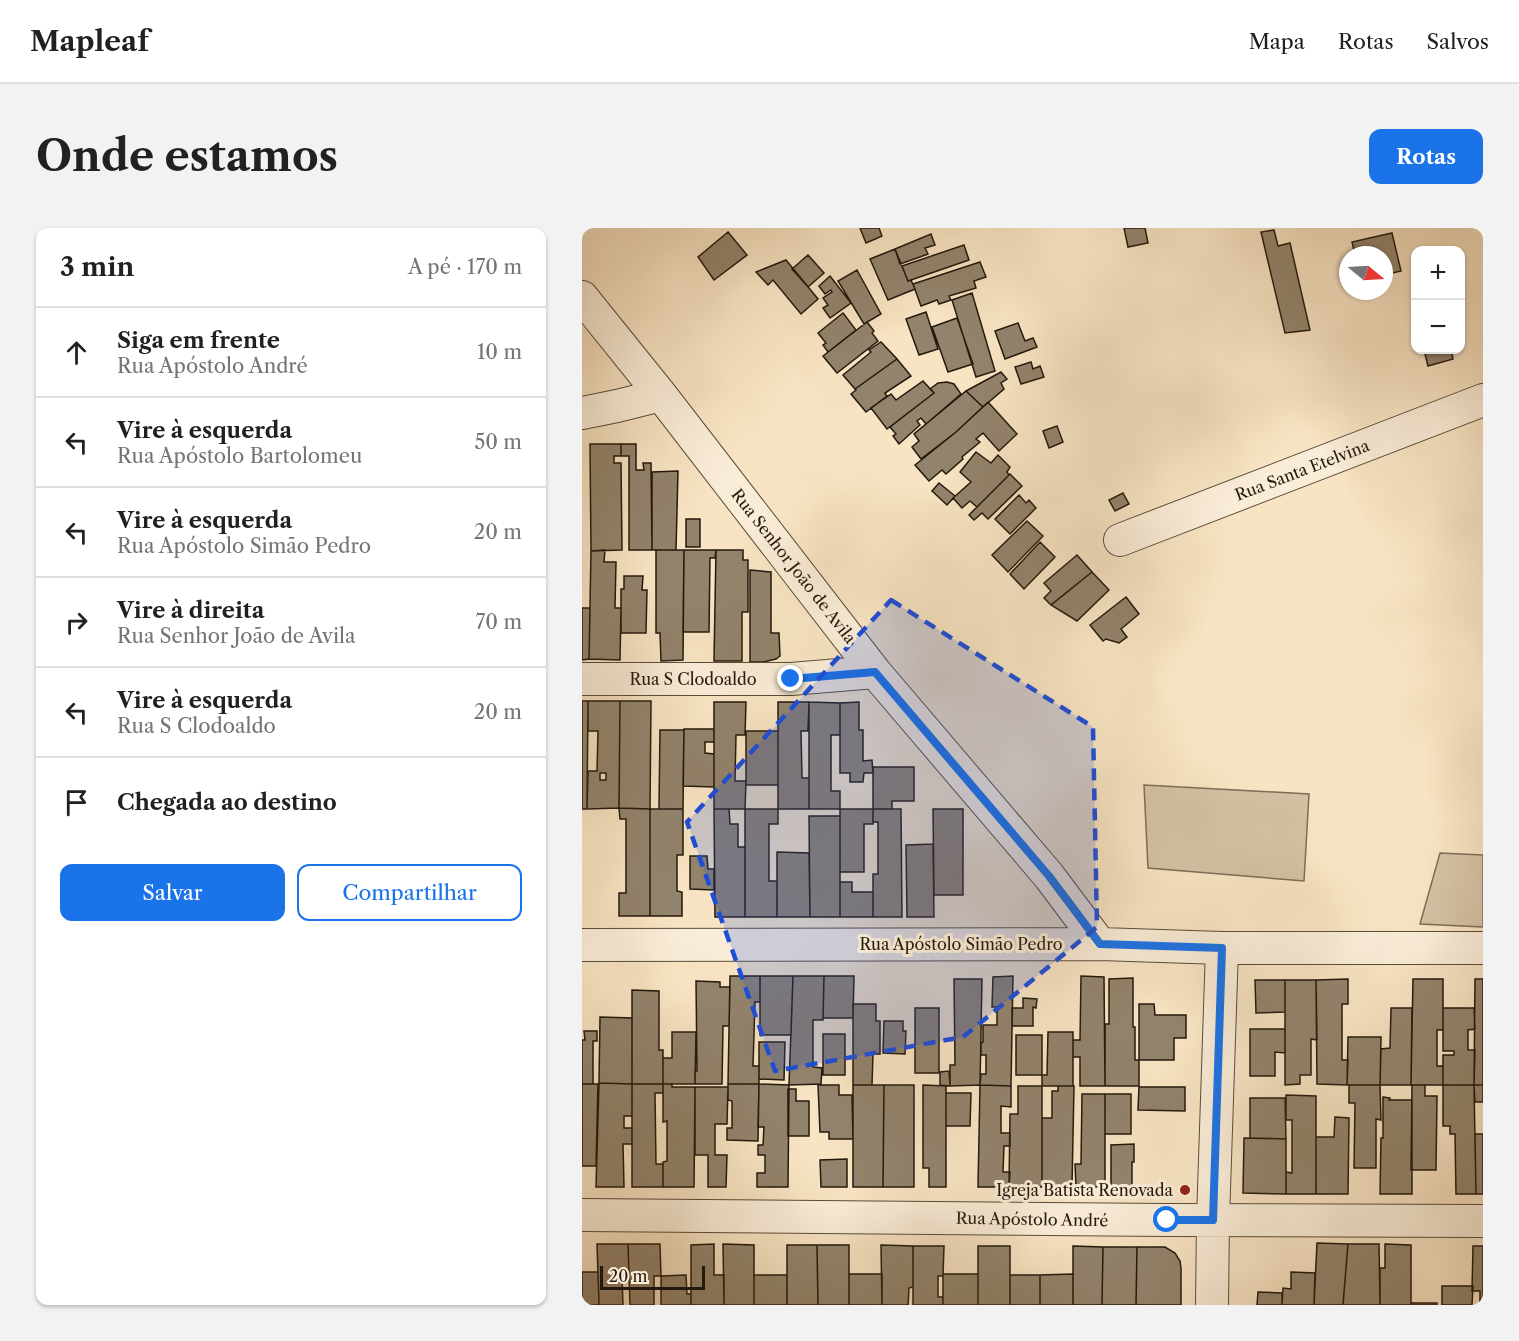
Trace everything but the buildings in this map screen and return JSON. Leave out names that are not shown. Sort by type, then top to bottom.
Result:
[{"type":"street","name":"Rua Senhor João de Avila","points":[[582,297],[661,395],[875,672],[1049,876],[1100,944]]},
{"type":"street","points":[[582,413],[661,395]]},
{"type":"street","name":"Rua Santa Etelvina","points":[[1120,540],[1483,400]]},
{"type":"street","name":"Rua S Clodoaldo","points":[[582,679],[791,679],[875,672]]},
{"type":"street","name":"Rua Apóstolo Simão Pedro","points":[[582,945],[1100,944],[1222,948],[1483,948]]},
{"type":"street","points":[[1212,1305],[1222,948]]},
{"type":"street","name":"Rua Apóstolo André","points":[[582,1215],[1483,1221]]},
{"type":"highlighted area","points":[[891,600],[1093,727],[1097,927],[963,1037],[775,1071],[687,822]]},
{"type":"shaded area","points":[[1144,785],[1309,794],[1304,881],[1148,868]]},
{"type":"shaded area","points":[[1440,853],[1483,855],[1483,927],[1420,924]]},
{"type":"place","name":"Igreja Batista Renovada","points":[[1185,1190]]},
{"type":"route","points":[[791,679],[875,672],[1049,876],[1100,944],[1222,948],[1213,1220],[1167,1220]]}]
